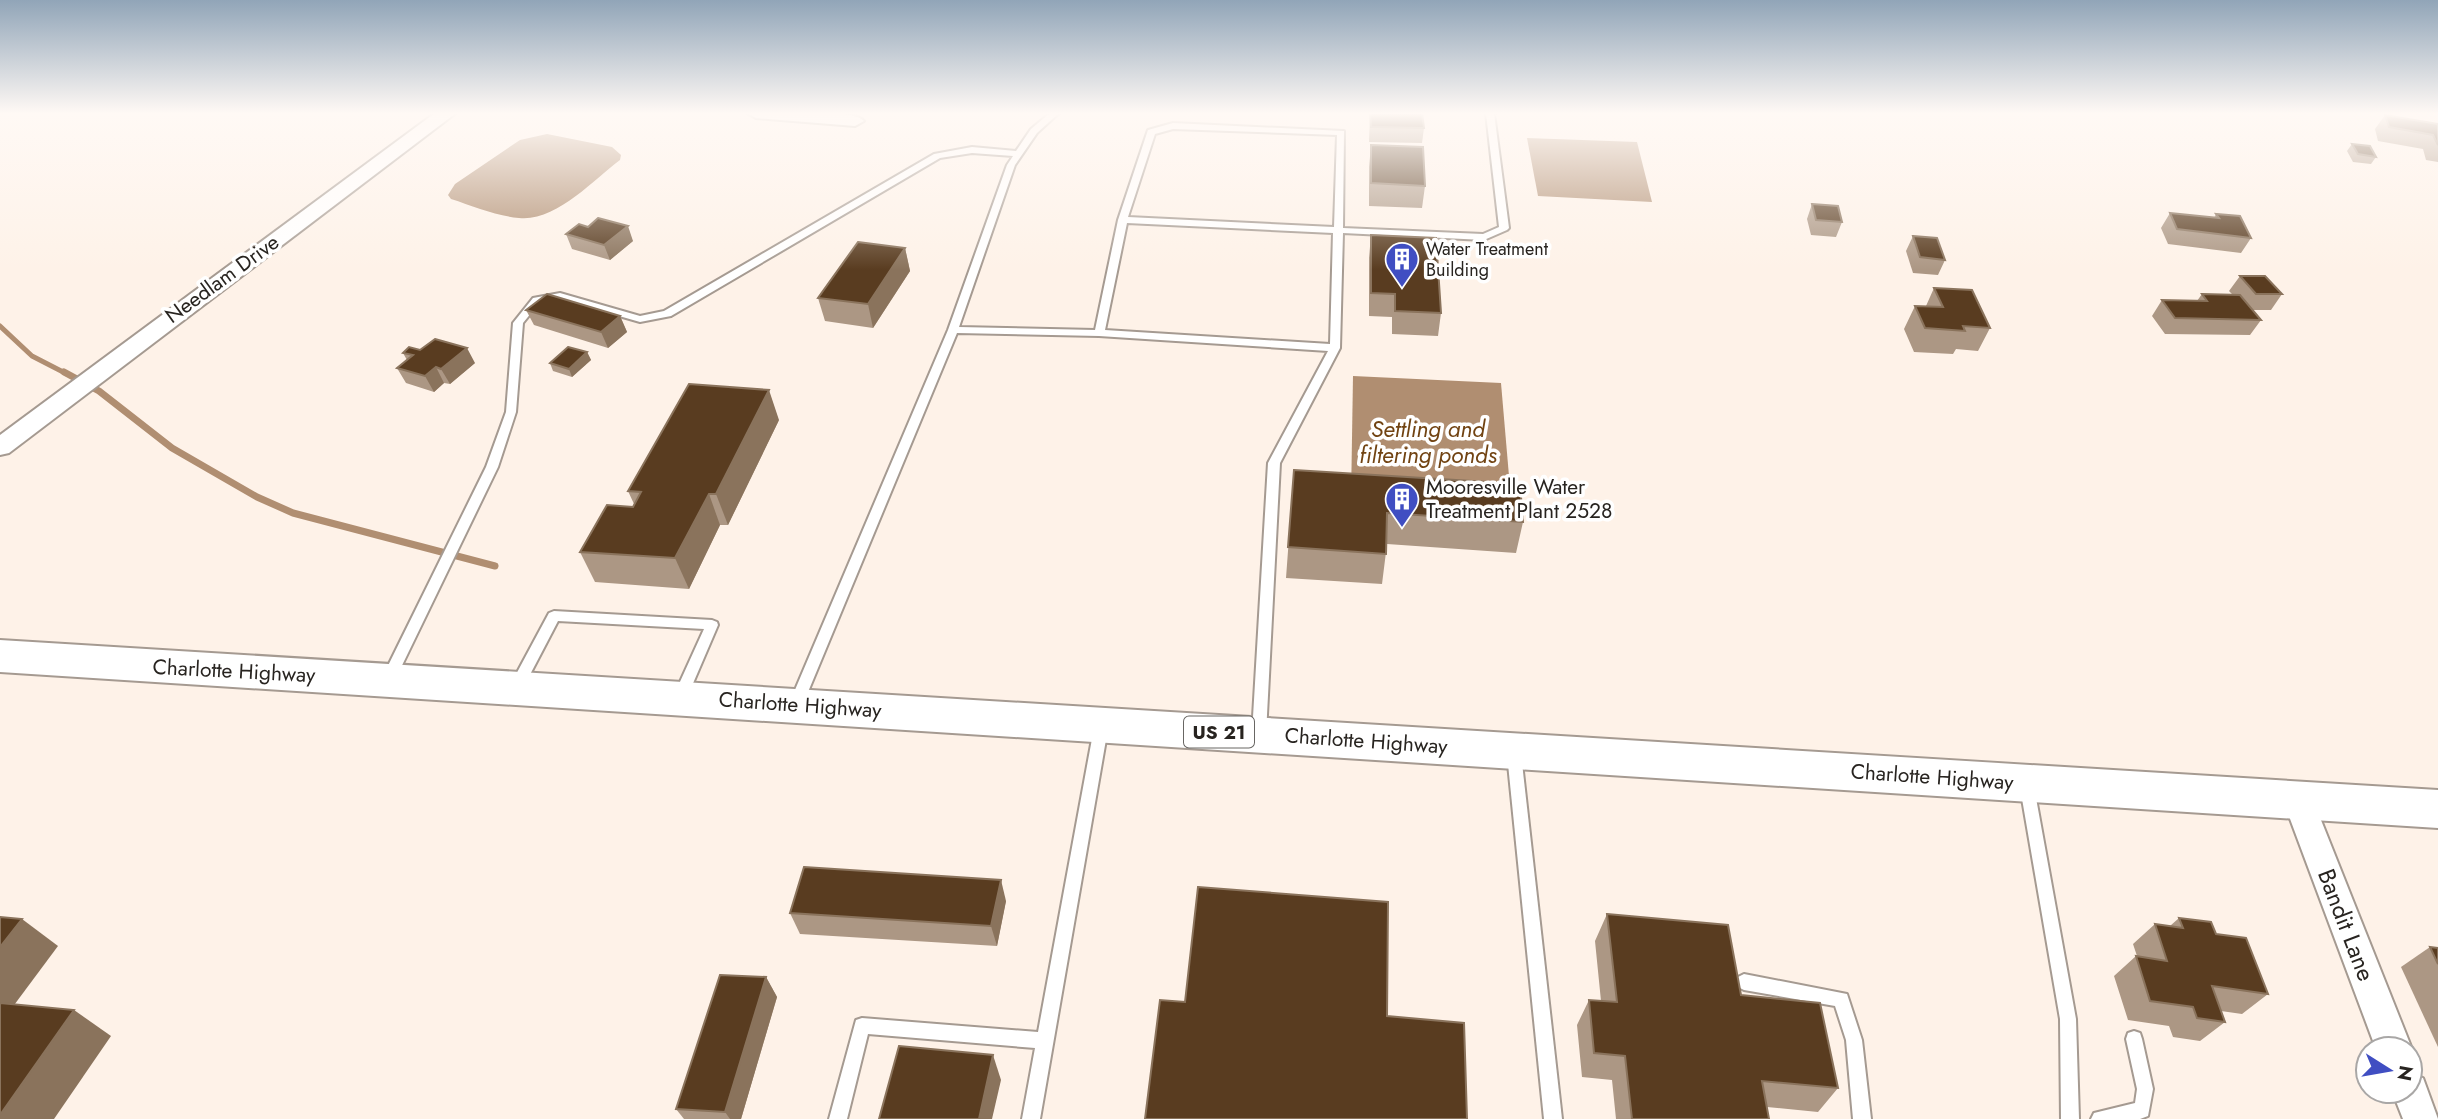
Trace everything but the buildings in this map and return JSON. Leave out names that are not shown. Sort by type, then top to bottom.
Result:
[{"type":"main road","name":"Charlotte Highway","points":[[0,656],[2298,800],[2436,812]]},
{"type":"street","name":"Needlam Drive","points":[[0,447],[376,165]]},
{"type":"street","name":"Bandit Lane","points":[[2298,800],[2389,1035]]},
{"type":"lane","points":[[388,680],[492,467],[511,412],[518,323],[537,300],[560,296],[640,319],[667,314],[921,165]]},
{"type":"lane","points":[[796,705],[953,330],[1011,165]]},
{"type":"lane","points":[[1099,333],[1123,220],[1140,165]]},
{"type":"lane","points":[[1259,734],[1274,463],[1335,348],[1340,165]]},
{"type":"lane","points":[[1123,220],[1483,237],[1504,228],[1496,165]]},
{"type":"lane","points":[[953,330],[1099,333],[1335,348]]},
{"type":"lane","points":[[516,688],[554,617],[712,625],[681,698]]},
{"type":"lane","points":[[1031,1119],[1102,724]]},
{"type":"lane","points":[[1513,750],[1553,1119]]},
{"type":"lane","points":[[2026,783],[2068,1019],[2070,1119]]},
{"type":"lane","points":[[1744,982],[1841,999],[1854,1040],[1862,1119]]},
{"type":"lane","points":[[838,1119],[862,1026],[1045,1041]]},
{"type":"lane","points":[[2100,1119],[2142,1110],[2145,1089],[2134,1040]]},
{"type":"water","points":[[483,165],[614,165],[560,207],[533,217],[510,217],[451,199],[448,195],[455,184]]},
{"type":"water","points":[[1532,165],[1643,165],[1652,202],[1538,196]]},
{"type":"water","name":"Settling and filtering ponds","points":[[1353,376],[1501,383],[1512,511],[1351,500]]},
{"type":"waterway","points":[[0,326],[32,356],[67,374]]},
{"type":"waterway","points":[[64,372],[99,391],[172,448],[257,497],[293,513],[495,566]]},
{"type":"place","name":"Water Treatment Building","points":[[1402,289]]},
{"type":"place","name":"Mooresville Water Treatment Plant 2528","points":[[1402,529]]}]
